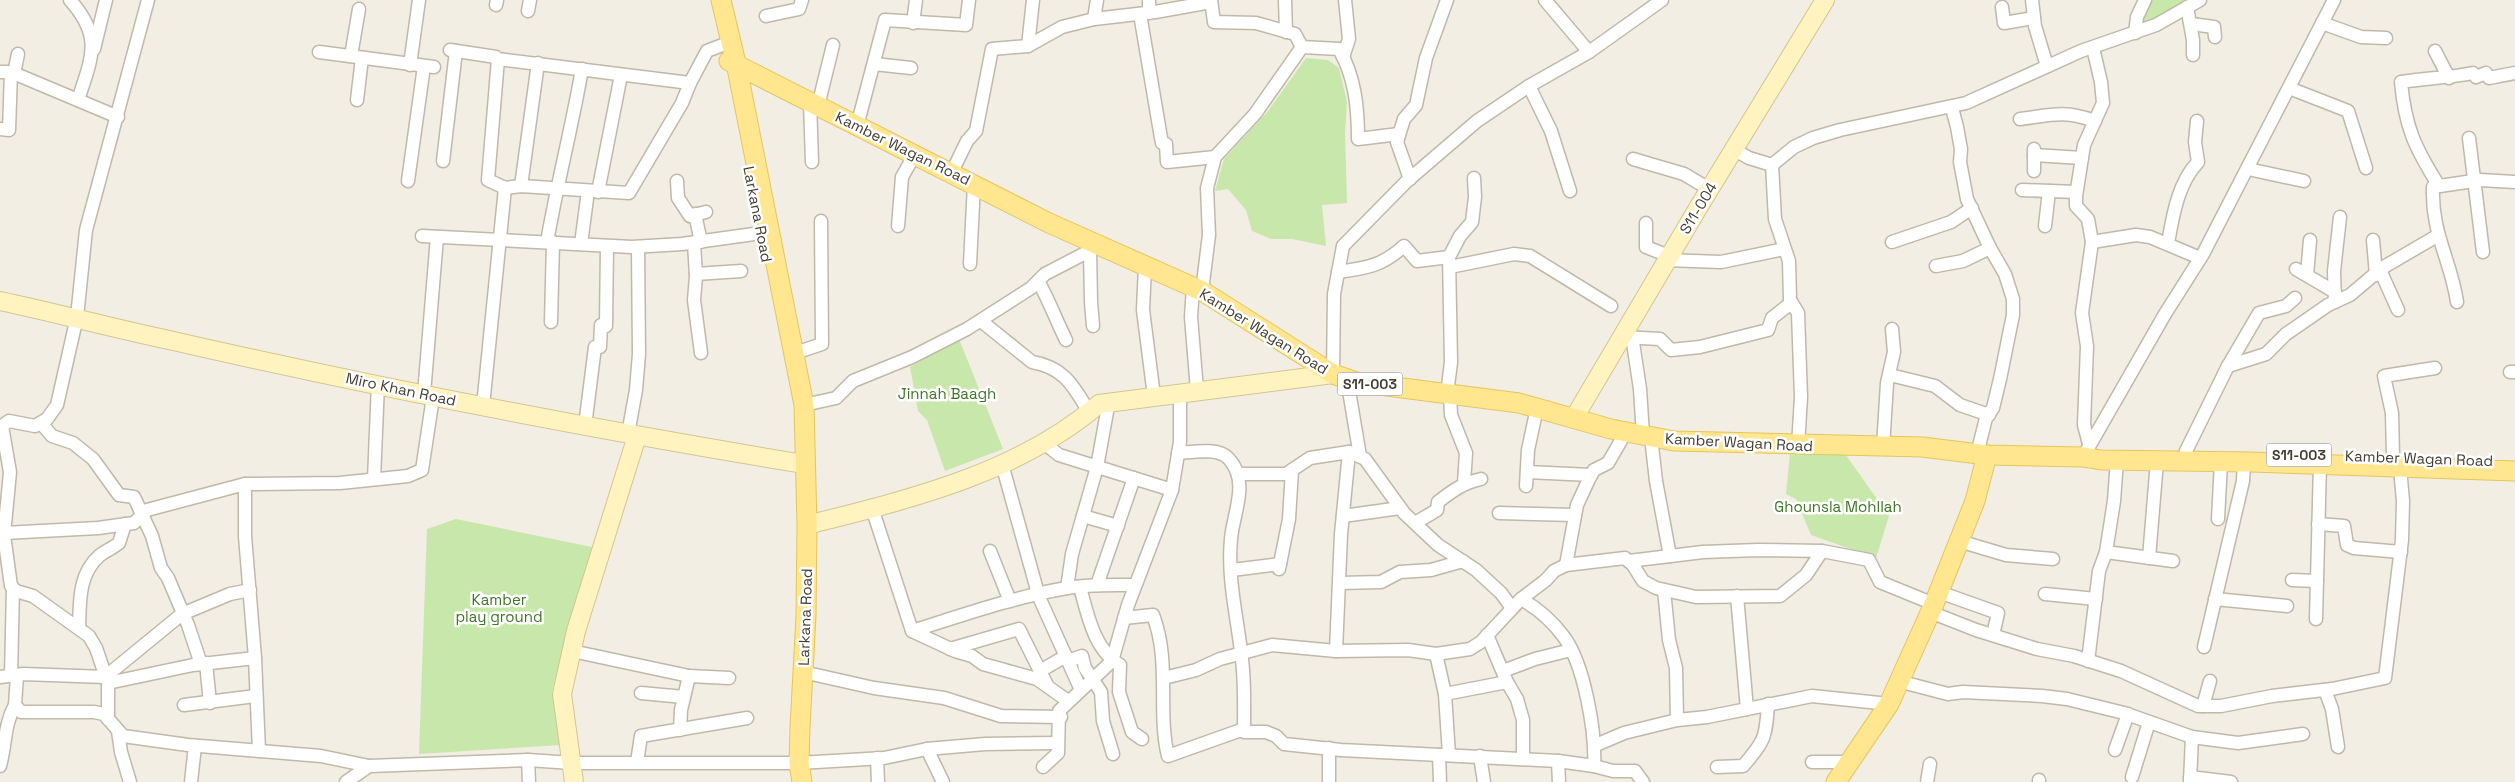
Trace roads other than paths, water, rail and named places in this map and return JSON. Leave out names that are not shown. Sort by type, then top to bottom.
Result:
[{"type":"main road","name":"Larkana Road","points":[[714,0],[730,56],[795,352],[804,405],[807,524],[798,776]]},
{"type":"main road","name":"Larkana Road","points":[[721,0],[761,233],[795,396],[804,427]]},
{"type":"main road","name":"Kamber Wagan Road","points":[[730,56],[814,104],[952,172],[1095,248],[1145,266],[1197,289],[1340,376],[1448,395],[1518,404],[1640,435],[1674,441],[1777,443],[1798,446],[1922,447],[1982,454],[2086,450],[2186,451],[2515,471]]},
{"type":"main road","name":"Kamber Wagan Road","points":[[2086,450],[2117,460],[2320,464],[2515,461]]},
{"type":"main road","points":[[1836,782],[1889,704],[1934,603],[1975,501],[1982,454]]},
{"type":"street","points":[[70,0],[84,17],[92,54]]},
{"type":"street","points":[[78,100],[106,0]]},
{"type":"street","points":[[148,0],[86,230],[77,317],[57,405],[36,426],[9,421],[2,426],[10,472],[4,533],[5,570],[13,588],[9,677],[15,705],[21,712],[94,712],[104,714],[123,736],[195,746],[321,756],[369,766],[528,760],[572,763],[637,762],[798,776],[927,749],[985,744],[1057,743]]},
{"type":"street","points":[[410,65],[419,0]]},
{"type":"street","points":[[766,16],[799,9],[802,0]]},
{"type":"street","points":[[913,23],[916,0]]},
{"type":"street","points":[[857,126],[885,20],[966,26],[968,0]]},
{"type":"street","points":[[1028,46],[1033,0]]},
{"type":"street","points":[[1094,19],[1097,0]]},
{"type":"street","points":[[1285,0],[1286,32]]},
{"type":"street","points":[[1344,57],[1349,39],[1345,0]]},
{"type":"street","points":[[1410,179],[1396,142],[1404,119],[1416,105],[1426,58],[1447,0]]},
{"type":"street","points":[[1545,0],[1589,52]]},
{"type":"street","points":[[1336,651],[1343,516],[1354,454],[1340,376],[1334,294],[1343,246],[1410,179],[1477,121],[1528,86],[1589,52],[1662,0]]},
{"type":"street","name":"S11-004","points":[[1574,418],[1627,337],[1668,258],[1824,0]]},
{"type":"street","points":[[2032,0],[2034,18],[2047,66]]},
{"type":"street","points":[[2135,33],[2137,17],[2145,0]]},
{"type":"street","points":[[1772,165],[1794,147],[1813,138],[1856,127],[1952,108],[2047,66],[2156,24],[2200,0]]},
{"type":"street","points":[[2086,450],[2165,314],[2200,258],[2248,170],[2334,0]]},
{"type":"street","points":[[952,172],[967,141],[976,131],[992,49],[1028,46],[1062,27],[1094,19],[1146,9],[1211,1],[1214,22],[1256,23],[1294,34],[1302,47]]},
{"type":"street","points":[[2002,7],[2004,23],[2034,18]]},
{"type":"street","points":[[2187,7],[2191,24],[2193,55]]},
{"type":"street","points":[[357,100],[356,57],[359,9]]},
{"type":"street","points":[[1146,9],[1161,137],[1162,143],[1166,144],[1168,162],[1215,157]]},
{"type":"street","points":[[2322,23],[2361,37],[2386,38]]},
{"type":"street","points":[[2191,24],[2214,27],[2215,37]]},
{"type":"street","points":[[812,162],[814,104],[833,45]]},
{"type":"street","points":[[1302,47],[1339,49],[1344,57],[1358,108],[1358,139],[1399,134]]},
{"type":"street","points":[[1043,767],[1058,753],[1059,711],[1112,660],[1135,585],[1172,490],[1189,392],[1190,317],[1209,235],[1207,188],[1215,157],[1255,114],[1302,47]]},
{"type":"street","points":[[2086,450],[2084,425],[2087,346],[2082,313],[2092,242],[2088,220],[2076,206],[2076,192],[2084,145],[2103,103],[2101,82],[2093,48]]},
{"type":"street","points":[[498,59],[488,180],[504,188],[521,186],[628,193],[682,103],[707,50],[730,56]]},
{"type":"street","points":[[443,161],[453,51],[496,57],[498,59],[690,83]]},
{"type":"street","points":[[2435,51],[2449,78]]},
{"type":"street","points":[[319,52],[429,66],[408,181]]},
{"type":"street","points":[[0,129],[9,130],[8,73],[18,54]]},
{"type":"street","points":[[521,186],[538,63]]},
{"type":"street","points":[[874,64],[910,68]]},
{"type":"street","points":[[551,322],[550,242],[556,189],[570,139],[582,69]]},
{"type":"street","points":[[8,73],[118,117]]},
{"type":"street","points":[[2439,186],[2418,152],[2403,112],[2400,82],[2442,76],[2449,78],[2473,73],[2476,77],[2486,73],[2489,78],[2515,73]]},
{"type":"street","points":[[581,244],[621,75]]},
{"type":"street","points":[[1528,86],[1551,131],[1570,191]]},
{"type":"street","points":[[2289,88],[2348,111],[2366,168]]},
{"type":"street","points":[[1952,108],[1961,149],[1960,162],[1967,199],[1990,248],[2005,274],[2013,299],[2013,315],[2000,380],[1993,408],[1988,415],[1982,454]]},
{"type":"street","points":[[2020,119],[2050,116],[2061,112],[2076,114],[2095,121]]},
{"type":"street","points":[[2168,243],[2177,201],[2190,172],[2198,162],[2195,142],[2197,120]]},
{"type":"street","points":[[2469,138],[2472,181],[2476,189],[2483,252]]},
{"type":"street","points":[[1733,149],[1749,158],[1772,165]]},
{"type":"street","points":[[2034,171],[2034,152],[2082,158]]},
{"type":"street","points":[[898,226],[902,177],[915,154]]},
{"type":"street","points":[[1632,159],[1684,174],[1709,189]]},
{"type":"street","points":[[1772,165],[1775,219],[1789,262],[1792,303],[1798,314],[1801,397],[1798,446]]},
{"type":"street","points":[[2248,170],[2304,181]]},
{"type":"street","points":[[1464,483],[1466,453],[1451,415],[1448,395],[1451,362],[1450,262],[1460,236],[1472,222],[1475,197],[1474,178]]},
{"type":"street","points":[[677,181],[678,198],[690,216],[701,213],[697,242],[694,300],[702,353]]},
{"type":"street","points":[[2457,302],[2454,284],[2437,236],[2432,205],[2433,187],[2472,181],[2515,182]]},
{"type":"street","points":[[970,264],[974,184]]},
{"type":"street","points":[[483,406],[504,188]]},
{"type":"street","points":[[2022,190],[2076,192]]},
{"type":"street","points":[[2045,226],[2049,191]]},
{"type":"street","points":[[1892,242],[1951,222],[1972,208]]},
{"type":"street","points":[[2335,297],[2334,259],[2339,240],[2340,217]]},
{"type":"street","points":[[795,352],[822,344],[821,221]]},
{"type":"street","points":[[1646,223],[1646,247],[1668,258],[1722,262],[1784,249]]},
{"type":"street","points":[[422,236],[638,247],[697,242],[761,233]]},
{"type":"street","points":[[2092,242],[2150,236],[2200,258]]},
{"type":"street","points":[[2228,366],[2266,354],[2286,334],[2335,297],[2350,295],[2378,273],[2437,236]]},
{"type":"street","points":[[4,533],[98,528],[134,523],[147,510],[245,484],[340,482],[408,476],[422,470],[429,395],[437,237]]},
{"type":"street","points":[[2310,240],[2302,272],[2335,297]]},
{"type":"street","points":[[2373,240],[2378,273],[2398,310]]},
{"type":"street","points":[[585,426],[595,347],[600,346],[601,325],[606,326],[607,246]]},
{"type":"street","points":[[1338,272],[1361,269],[1388,260],[1404,246],[1417,261],[1450,262],[1514,254],[1530,256],[1611,306]]},
{"type":"street","points":[[574,782],[572,763],[568,750],[562,694],[572,650],[632,435],[639,354],[638,247]]},
{"type":"street","points":[[804,405],[836,398],[853,381],[912,357],[981,321],[1031,288],[1044,274],[1095,248]]},
{"type":"street","points":[[1093,326],[1090,302],[1095,248]]},
{"type":"street","points":[[1936,266],[1963,261],[1990,248]]},
{"type":"street","points":[[1145,266],[1143,310],[1154,396]]},
{"type":"street","points":[[696,274],[741,271]]},
{"type":"street","points":[[1038,281],[1049,300],[1053,315],[1066,340]]},
{"type":"street","points":[[2186,451],[2228,366],[2259,313],[2286,306],[2295,298]]},
{"type":"street","name":"Miro Khan Road","points":[[0,301],[77,317],[168,340],[483,406],[632,435],[804,464]]},
{"type":"street","points":[[1670,556],[1656,481],[1640,435],[1640,389],[1627,337],[1660,338],[1671,350],[1700,347],[1768,330],[1772,318],[1792,303]]},
{"type":"street","points":[[981,321],[1032,362],[1042,363],[1070,379],[1089,412]]},
{"type":"street","points":[[1883,447],[1887,383],[1894,352],[1892,329]]},
{"type":"street","points":[[1629,561],[1758,550],[1822,551],[1869,560],[1880,582],[1934,603],[1993,635],[2120,671],[2198,706],[2221,706],[2272,696],[2325,690],[2385,678],[2401,552],[2404,502],[2396,463],[2392,414],[2384,376],[2435,368]]},
{"type":"street","points":[[1890,375],[1935,386],[1960,406],[1988,415]]},
{"type":"street","points":[[807,524],[872,508],[957,483],[1002,464],[1044,443],[1099,404],[1109,401],[1340,376]]},
{"type":"street","points":[[374,479],[378,384]]},
{"type":"street","points":[[1109,401],[1097,467],[1072,554],[1073,587],[1098,642],[1112,660],[1120,665],[1119,692],[1132,732],[1142,739]]},
{"type":"street","points":[[1526,486],[1528,450],[1537,408]]},
{"type":"street","points":[[41,423],[52,436],[73,443],[93,459],[120,495],[134,498],[152,536],[161,568],[168,578],[204,663],[210,703]]},
{"type":"street","points":[[1566,565],[1576,505],[1591,475],[1594,470],[1608,463],[1640,435]]},
{"type":"street","points":[[1044,443],[1060,456],[1172,490]]},
{"type":"street","points":[[1178,453],[1217,452],[1229,458],[1239,474],[1239,497],[1231,539],[1232,587],[1242,654],[1244,732],[1266,732],[1276,736],[1284,744],[1390,754],[1480,756],[1558,761],[1594,766],[1612,771],[1635,771],[1643,782]]},
{"type":"street","points":[[1239,474],[1286,474],[1310,458],[1354,454],[1365,459],[1400,508],[1438,545],[1476,570],[1501,593],[1512,608]]},
{"type":"street","points":[[2088,661],[2100,571],[2106,552],[2114,501],[2117,460]]},
{"type":"street","points":[[2149,558],[2157,460]]},
{"type":"street","points":[[2218,519],[2221,462]]},
{"type":"street","points":[[2204,647],[2243,481],[2244,462]]},
{"type":"street","points":[[1002,464],[1040,594],[1039,597],[1082,690]]},
{"type":"street","points":[[2316,619],[2320,464]]},
{"type":"street","points":[[1232,570],[1280,567],[1289,519],[1292,470]]},
{"type":"street","points":[[1527,472],[1591,475]]},
{"type":"street","points":[[1097,585],[1134,478]]},
{"type":"street","points":[[1415,523],[1437,510],[1438,502],[1464,483],[1481,479]]},
{"type":"street","points":[[245,484],[246,536],[255,658],[259,751]]},
{"type":"street","points":[[872,508],[912,631],[950,649],[972,656],[983,664],[1037,679],[1068,701]]},
{"type":"street","points":[[1343,516],[1400,508]]},
{"type":"street","points":[[1499,513],[1575,515]]},
{"type":"street","points":[[1083,516],[1118,526]]},
{"type":"street","points":[[79,628],[80,596],[84,576],[100,554],[119,543],[125,524]]},
{"type":"street","points":[[2318,524],[2344,526],[2347,546],[2401,552]]},
{"type":"street","points":[[1959,541],[2006,555],[2053,559]]},
{"type":"street","points":[[990,551],[1010,601]]},
{"type":"street","points":[[1164,678],[1196,670],[1220,659],[1272,645],[1336,651],[1408,650],[1436,654],[1470,649],[1487,635],[1521,599],[1546,580],[1554,571],[1566,565],[1614,558],[1625,558],[1643,581],[1664,590],[1696,597],[1780,596],[1806,575],[1822,551]]},
{"type":"street","points":[[2106,552],[2173,561]]},
{"type":"street","points":[[1340,583],[1381,582],[1400,572],[1432,570],[1463,561]]},
{"type":"street","points":[[2292,580],[2317,581]]},
{"type":"street","points":[[912,631],[1010,601],[1073,587],[1135,585]]},
{"type":"street","points":[[13,588],[33,596],[79,628],[96,648],[107,680],[108,719]]},
{"type":"street","points":[[107,680],[182,614],[230,594],[250,590]]},
{"type":"street","points":[[1664,590],[1668,631],[1676,668],[1677,720]]},
{"type":"street","points":[[2045,594],[2096,599]]},
{"type":"street","points":[[1737,596],[1746,709]]},
{"type":"street","points":[[1521,599],[1534,606],[1558,630],[1571,650],[1589,708],[1596,745],[1594,766]]},
{"type":"street","points":[[2215,599],[2287,606]]},
{"type":"street","points":[[1934,603],[1998,613],[1993,635]]},
{"type":"street","points":[[1124,618],[1153,615],[1158,629],[1164,678],[1165,742],[1168,756],[1244,729]]},
{"type":"street","points":[[950,649],[1019,629],[1048,687]]},
{"type":"street","points":[[1487,635],[1517,699],[1523,720],[1523,758]]},
{"type":"street","points":[[572,650],[689,676],[729,678]]},
{"type":"street","points":[[1445,694],[1505,676],[1535,659],[1571,650]]},
{"type":"street","points":[[1436,654],[1445,694],[1444,755],[1440,782]]},
{"type":"street","points":[[1040,670],[1067,658],[1082,656],[1085,668],[1101,692],[1103,721],[1113,754]]},
{"type":"street","points":[[9,677],[23,674],[107,680],[204,663],[255,658]]},
{"type":"street","points":[[803,672],[874,688],[944,698],[1001,716],[1060,717]]},
{"type":"street","points":[[680,730],[689,676]]},
{"type":"street","points":[[1898,681],[1948,694],[1962,692],[2068,699],[2128,714],[2192,738],[2238,743],[2303,734]]},
{"type":"street","points":[[2203,706],[2210,681]]},
{"type":"street","points":[[2325,690],[2332,709],[2338,747]]},
{"type":"street","points":[[1101,692],[1119,692]]},
{"type":"street","points":[[641,693],[684,697]]},
{"type":"street","points":[[184,705],[256,696]]},
{"type":"street","points":[[1596,745],[1624,733],[1677,720],[1707,717],[1812,696],[1889,704]]},
{"type":"street","points":[[1717,767],[1743,766],[1752,755],[1765,738],[1768,704]]},
{"type":"street","points":[[0,766],[7,720],[15,705]]},
{"type":"street","points":[[2115,750],[2128,714]]},
{"type":"street","points":[[637,762],[641,736],[747,718]]},
{"type":"street","points":[[2132,777],[2149,722]]},
{"type":"street","points":[[118,731],[121,752],[130,782]]},
{"type":"street","points":[[2192,738],[2190,779],[2231,782]]},
{"type":"street","points":[[191,782],[195,746]]},
{"type":"street","points":[[1329,748],[1329,782]]},
{"type":"street","points":[[927,749],[942,782]]},
{"type":"street","points":[[1480,756],[1484,782]]},
{"type":"street","points":[[877,758],[878,782]]},
{"type":"street","points":[[528,760],[529,782]]},
{"type":"street","points":[[1556,782],[1558,761]]},
{"type":"street","points":[[1812,762],[1849,762]]},
{"type":"street","points":[[1927,782],[1930,764]]},
{"type":"street","points":[[346,782],[369,766]]},
{"type":"park label","name":"Jinnah Baagh","points":[[947,393]]},
{"type":"park label","name":"Ghounsla Mohllah","points":[[1838,506]]},
{"type":"park label","name":"Kamber play ground","points":[[499,608]]}]
